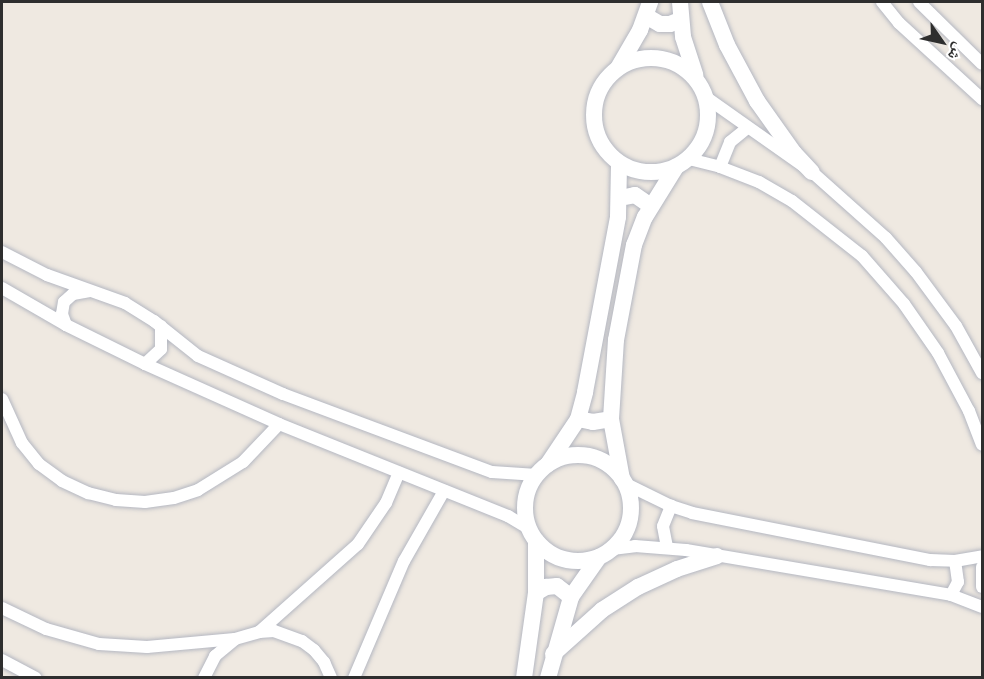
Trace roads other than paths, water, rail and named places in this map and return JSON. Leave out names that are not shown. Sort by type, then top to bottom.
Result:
[{"type":"street","points":[[548,678],[571,597],[628,525],[631,511],[611,419],[614,356],[634,245],[651,206],[682,163],[700,146],[706,131],[709,115],[707,98],[687,53],[680,20],[680,2]]},
{"type":"street","points":[[710,2],[727,45],[757,101],[794,153],[886,238],[916,272],[956,326],[982,372]]},
{"type":"street","points":[[882,2],[899,23],[982,99]]},
{"type":"street","points":[[919,2],[982,63]]},
{"type":"street","points":[[680,20],[665,24],[648,9],[618,68],[600,88],[594,115],[597,134],[606,150],[619,163],[647,172],[682,163],[720,167],[759,182],[792,201],[862,256],[903,304],[938,352],[969,411],[982,445]]},
{"type":"street","points":[[618,68],[638,58],[660,57],[680,64],[697,79]]},
{"type":"street","points":[[707,98],[812,172]]},
{"type":"street","points":[[720,167],[730,142],[747,128]]},
{"type":"street","points":[[524,678],[536,593],[532,534],[525,506],[527,494],[542,470],[563,445],[578,419],[620,198],[619,163]]},
{"type":"street","points":[[620,198],[635,195],[651,206]]},
{"type":"street","points":[[2,252],[47,275],[125,303],[161,326],[198,356],[327,412],[492,472],[542,470],[558,459],[582,455],[605,463],[623,481],[671,506],[692,513],[930,560],[955,561],[982,556]]},
{"type":"street","points":[[2,288],[66,325],[145,364],[279,424],[508,516],[558,558],[572,561],[635,546],[667,547],[951,595],[982,607]]},
{"type":"street","points":[[66,325],[62,308],[68,298],[79,292],[91,291]]},
{"type":"street","points":[[145,364],[161,349],[161,326]]},
{"type":"street","points":[[2,399],[22,442],[39,464],[62,481],[88,493],[116,500],[145,502],[174,498],[198,490],[243,462],[279,424]]},
{"type":"street","points":[[578,419],[593,422],[611,419]]},
{"type":"street","points":[[259,632],[358,544],[382,510],[399,473]]},
{"type":"street","points":[[354,678],[404,561],[444,491]]},
{"type":"street","points":[[667,547],[663,526],[671,506]]},
{"type":"street","points":[[553,654],[602,610],[638,587],[677,569],[717,556]]},
{"type":"street","points":[[951,595],[958,582],[955,561]]},
{"type":"street","points":[[982,567],[982,587]]},
{"type":"street","points":[[536,593],[546,587],[557,586],[571,597]]},
{"type":"street","points":[[2,608],[46,629],[99,644],[147,647],[236,639],[259,632],[282,633],[302,641],[324,662],[331,678]]},
{"type":"street","points":[[204,678],[215,656],[236,639]]},
{"type":"street","points":[[2,660],[36,678]]}]
